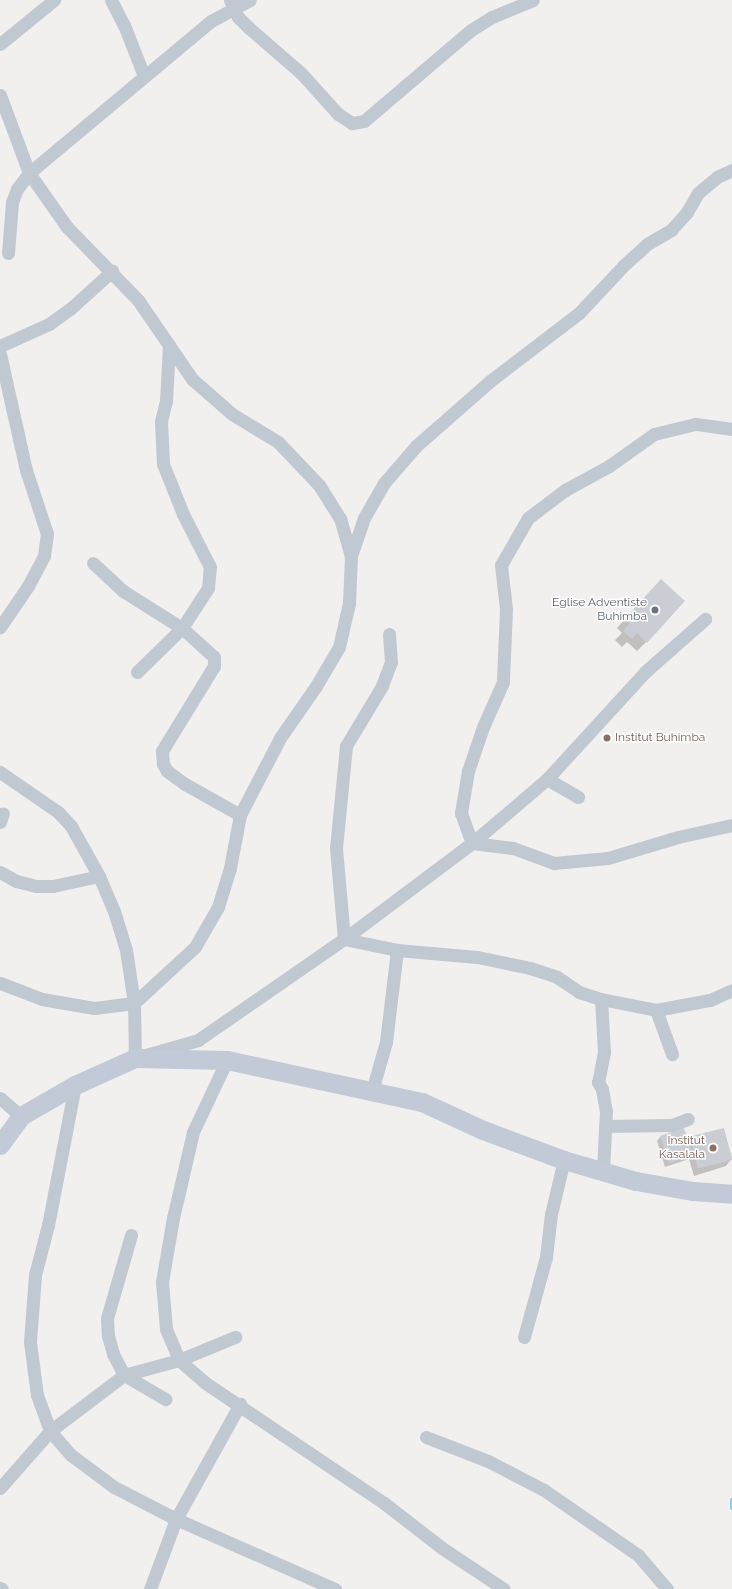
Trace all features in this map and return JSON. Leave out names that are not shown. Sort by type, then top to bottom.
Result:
[{"type":"street","points":[[0,44],[54,0]]},
{"type":"street","points":[[111,0],[124,25],[144,76]]},
{"type":"street","points":[[8,253],[12,202],[17,189],[29,173],[232,4],[250,0]]},
{"type":"street","points":[[232,4],[248,27],[301,73],[338,114],[352,123],[364,121],[471,30],[492,17],[533,0]]},
{"type":"street","points":[[0,95],[29,173],[67,227],[112,271],[138,300],[192,379],[232,414],[278,442],[319,485],[340,518],[351,556]]},
{"type":"street","points":[[0,984],[42,999],[94,1008],[134,1003],[195,947],[218,907],[230,868],[240,815],[280,738],[316,686],[339,646],[349,603],[351,556],[364,518],[384,484],[416,446],[490,381],[579,314],[624,265],[647,244],[671,230],[687,212],[698,193],[717,177],[732,170]]},
{"type":"street","points":[[0,346],[49,324],[70,309],[112,271]]},
{"type":"street","points":[[137,672],[182,628],[208,588],[210,568],[183,514],[163,464],[162,421],[166,401],[169,345]]},
{"type":"street","points":[[0,354],[26,470],[47,534],[44,556],[28,586],[0,627]]},
{"type":"street","points":[[472,843],[461,812],[468,771],[483,727],[503,682],[506,609],[501,566],[528,518],[565,490],[609,466],[654,434],[695,424],[732,429]]},
{"type":"street","points":[[93,563],[123,591],[182,628],[214,657],[214,666],[169,736],[162,751],[162,764],[167,771],[185,784],[240,815]]},
{"type":"street","points":[[0,1145],[21,1116],[75,1085],[134,1058],[198,1040],[344,939],[472,843],[548,779],[646,670],[705,619]]},
{"type":"street","points":[[344,939],[336,848],[346,746],[384,680],[391,662],[389,634]]},
{"type":"street","points":[[0,772],[58,812],[70,826],[100,876],[126,950],[134,1003],[134,1058]]},
{"type":"street","points":[[548,779],[578,797]]},
{"type":"street","points":[[472,843],[513,848],[554,862],[608,858],[678,837],[732,825]]},
{"type":"street","points":[[0,872],[16,881],[36,886],[53,886],[100,876]]},
{"type":"street","points":[[344,939],[397,950],[477,957],[530,968],[557,977],[579,992],[602,999],[656,1010],[710,1000],[732,990]]},
{"type":"street","points":[[372,1091],[386,1042],[397,950]]},
{"type":"street","points":[[602,999],[604,1052],[598,1082],[604,1099],[604,1171]]},
{"type":"street","points":[[656,1010],[672,1054]]},
{"type":"street","points":[[134,1058],[227,1060],[422,1102],[483,1130],[564,1160],[636,1181],[693,1191],[732,1194]]},
{"type":"street","points":[[227,1060],[193,1132],[173,1218],[164,1275],[166,1329],[179,1360],[204,1382],[240,1404],[504,1589]]},
{"type":"street","points":[[75,1085],[48,1225],[35,1275],[30,1342],[36,1387],[50,1432],[71,1455],[114,1487],[176,1519],[335,1589]]},
{"type":"street","points":[[0,1098],[21,1116]]},
{"type":"street","points":[[605,1126],[672,1125],[688,1119]]},
{"type":"street","points":[[524,1337],[546,1257],[551,1214],[564,1160]]},
{"type":"street","points":[[131,1235],[107,1318],[108,1336],[113,1354],[124,1374],[165,1399]]},
{"type":"street","points":[[0,1488],[50,1432],[124,1374],[179,1360],[235,1337]]},
{"type":"street","points":[[150,1589],[176,1519],[240,1404]]},
{"type":"street","points":[[426,1437],[488,1461],[544,1490],[638,1555],[667,1589]]},
{"type":"building","name":"Eglise Adventiste Buhimba","points":[[661,579],[685,601],[647,643],[637,633],[632,639],[623,631],[630,623],[625,619]]},
{"type":"building","points":[[684,1128],[693,1156],[669,1163],[660,1136]]},
{"type":"building","points":[[724,1128],[732,1160],[698,1168],[690,1136]]},
{"type":"waterway","points":[[732,1500],[732,1508]]},
{"type":"place","name":"Eglise Adventiste Buhimba","points":[[655,610]]},
{"type":"place","name":"Institut Buhimba","points":[[607,738]]},
{"type":"place","name":"Institut Kasalala","points":[[713,1148]]}]
